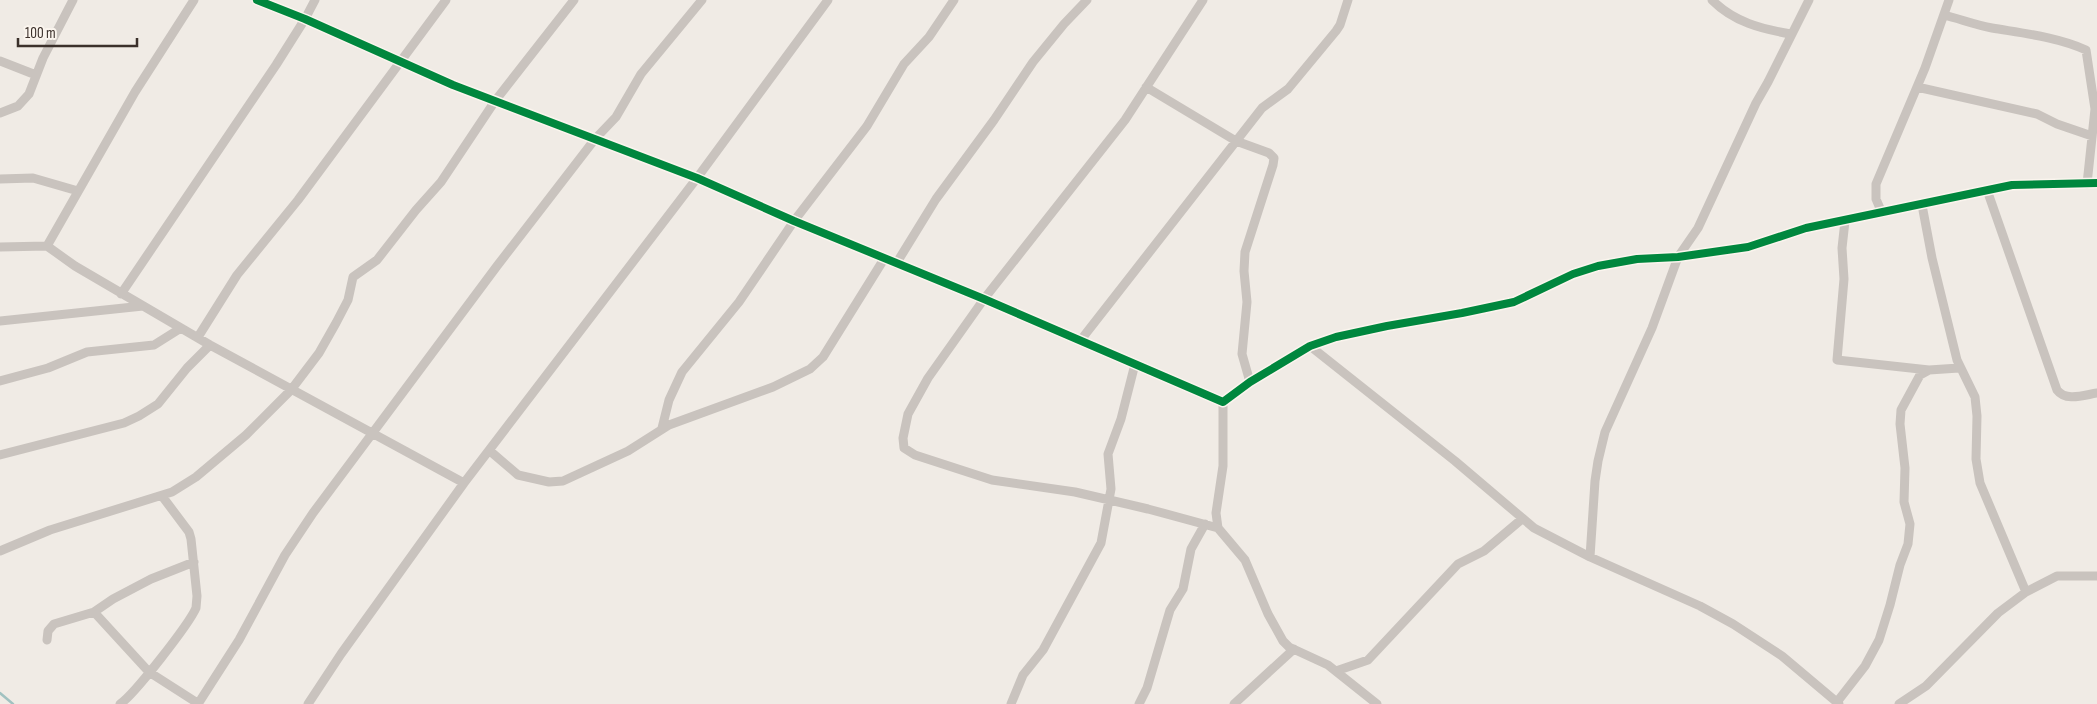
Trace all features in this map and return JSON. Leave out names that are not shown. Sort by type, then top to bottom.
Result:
[{"type":"street","points":[[0,113],[18,106],[25,100],[43,58],[73,0]]},
{"type":"street","points":[[47,246],[135,92],[194,0]]},
{"type":"street","points":[[257,0],[305,19],[453,85],[697,178],[794,221],[984,299],[1223,402]]},
{"type":"street","points":[[121,294],[305,19],[315,0]]},
{"type":"street","points":[[198,337],[237,274],[285,218],[356,119],[402,62],[446,0]]},
{"type":"street","points":[[0,551],[50,530],[162,496],[184,486],[246,435],[291,390],[319,353],[348,300],[353,277],[377,260],[416,210],[441,182],[496,101],[574,0]]},
{"type":"street","points":[[94,612],[149,672],[198,704],[249,622],[285,555],[497,266],[595,139],[621,110],[642,74],[702,0]]},
{"type":"street","points":[[308,704],[341,654],[464,483],[697,178],[828,0]]},
{"type":"street","points":[[662,428],[669,400],[682,372],[739,302],[794,221],[867,126],[904,64],[929,37],[954,0]]},
{"type":"street","points":[[896,264],[936,199],[994,120],[1032,62],[1087,0]]},
{"type":"street","points":[[1202,0],[1114,134],[984,299],[928,378],[912,407],[902,438],[904,448],[915,455],[992,480],[1076,492],[1218,528],[1246,560],[1274,626],[1283,642],[1311,656],[1336,672],[1377,704]]},
{"type":"street","points":[[1080,341],[1262,108],[1293,83],[1336,31],[1348,0]]},
{"type":"street","points":[[1712,0],[1724,11],[1747,24],[1791,34]]},
{"type":"street","points":[[1590,556],[1595,481],[1606,432],[1652,328],[1678,257],[1698,228],[1756,103],[1809,0]]},
{"type":"street","points":[[1882,213],[1876,199],[1876,184],[1917,87],[1949,0]]},
{"type":"street","points":[[1223,402],[1250,382],[1310,346],[1336,337],[1387,326],[1514,302],[1573,274],[1598,266],[1638,259],[1678,257],[1748,247],[1793,231],[1987,190],[2028,184],[2092,183],[2092,136],[2095,109],[2086,50],[2041,37],[2006,29],[1990,28],[1944,15]]},
{"type":"street","points":[[0,61],[36,75]]},
{"type":"street","points":[[1146,87],[1236,141],[1269,153],[1274,162],[1243,262],[1247,302],[1242,354],[1250,382]]},
{"type":"street","points":[[1917,87],[2037,114],[2057,124],[2092,136]]},
{"type":"street","points":[[0,178],[33,178],[78,191]]},
{"type":"street","points":[[1987,190],[2057,390],[2067,397],[2097,393]]},
{"type":"street","points":[[1922,204],[1932,258],[1960,368],[1975,397],[1977,405],[1976,459],[1980,484],[2026,592]]},
{"type":"street","points":[[1846,221],[1842,248],[1844,279],[1837,360],[1930,370],[1960,368]]},
{"type":"street","points":[[0,247],[47,246],[74,266],[210,345],[464,483]]},
{"type":"street","points":[[490,451],[514,474],[556,482],[573,477],[628,451],[646,441],[662,428],[761,392],[814,366],[824,357],[884,259]]},
{"type":"street","points":[[0,321],[143,306]]},
{"type":"street","points":[[0,381],[48,368],[87,352],[154,345],[181,328]]},
{"type":"street","points":[[0,455],[117,424],[139,416],[163,398],[187,368],[210,345]]},
{"type":"street","points":[[1310,346],[1455,462],[1522,519],[1550,537],[1700,606],[1733,624],[1782,656],[1838,703],[1865,666],[1879,640],[1900,565],[1908,544],[1910,524],[1904,502],[1905,461],[1900,415],[1916,381],[1920,375],[1930,370]]},
{"type":"street","points":[[1011,704],[1023,675],[1043,650],[1101,543],[1112,484],[1108,454],[1121,418],[1135,364]]},
{"type":"street","points":[[1218,528],[1216,514],[1223,466],[1223,402]]},
{"type":"street","points":[[120,704],[130,696],[149,672],[196,608],[197,596],[194,562],[189,532],[162,496]]},
{"type":"street","points":[[1336,672],[1368,660],[1458,564],[1484,551],[1522,519]]},
{"type":"street","points":[[1139,704],[1147,688],[1170,610],[1183,589],[1191,549],[1205,524]]},
{"type":"street","points":[[47,640],[48,631],[54,624],[94,612],[105,603],[151,580],[194,562]]},
{"type":"street","points":[[1899,704],[1926,686],[1998,613],[2026,592],[2057,576],[2097,576]]},
{"type":"street","points":[[1234,704],[1294,649]]},
{"type":"waterway","points":[[0,693],[13,704]]},
{"type":"cycle path","points":[[257,0],[305,19],[453,85],[697,178],[794,221],[984,299],[1223,402],[1250,382],[1310,346],[1336,337],[1514,302],[1573,274],[1598,266],[1637,259],[1678,257],[1748,247],[1806,228],[2012,185],[2097,183]]}]
